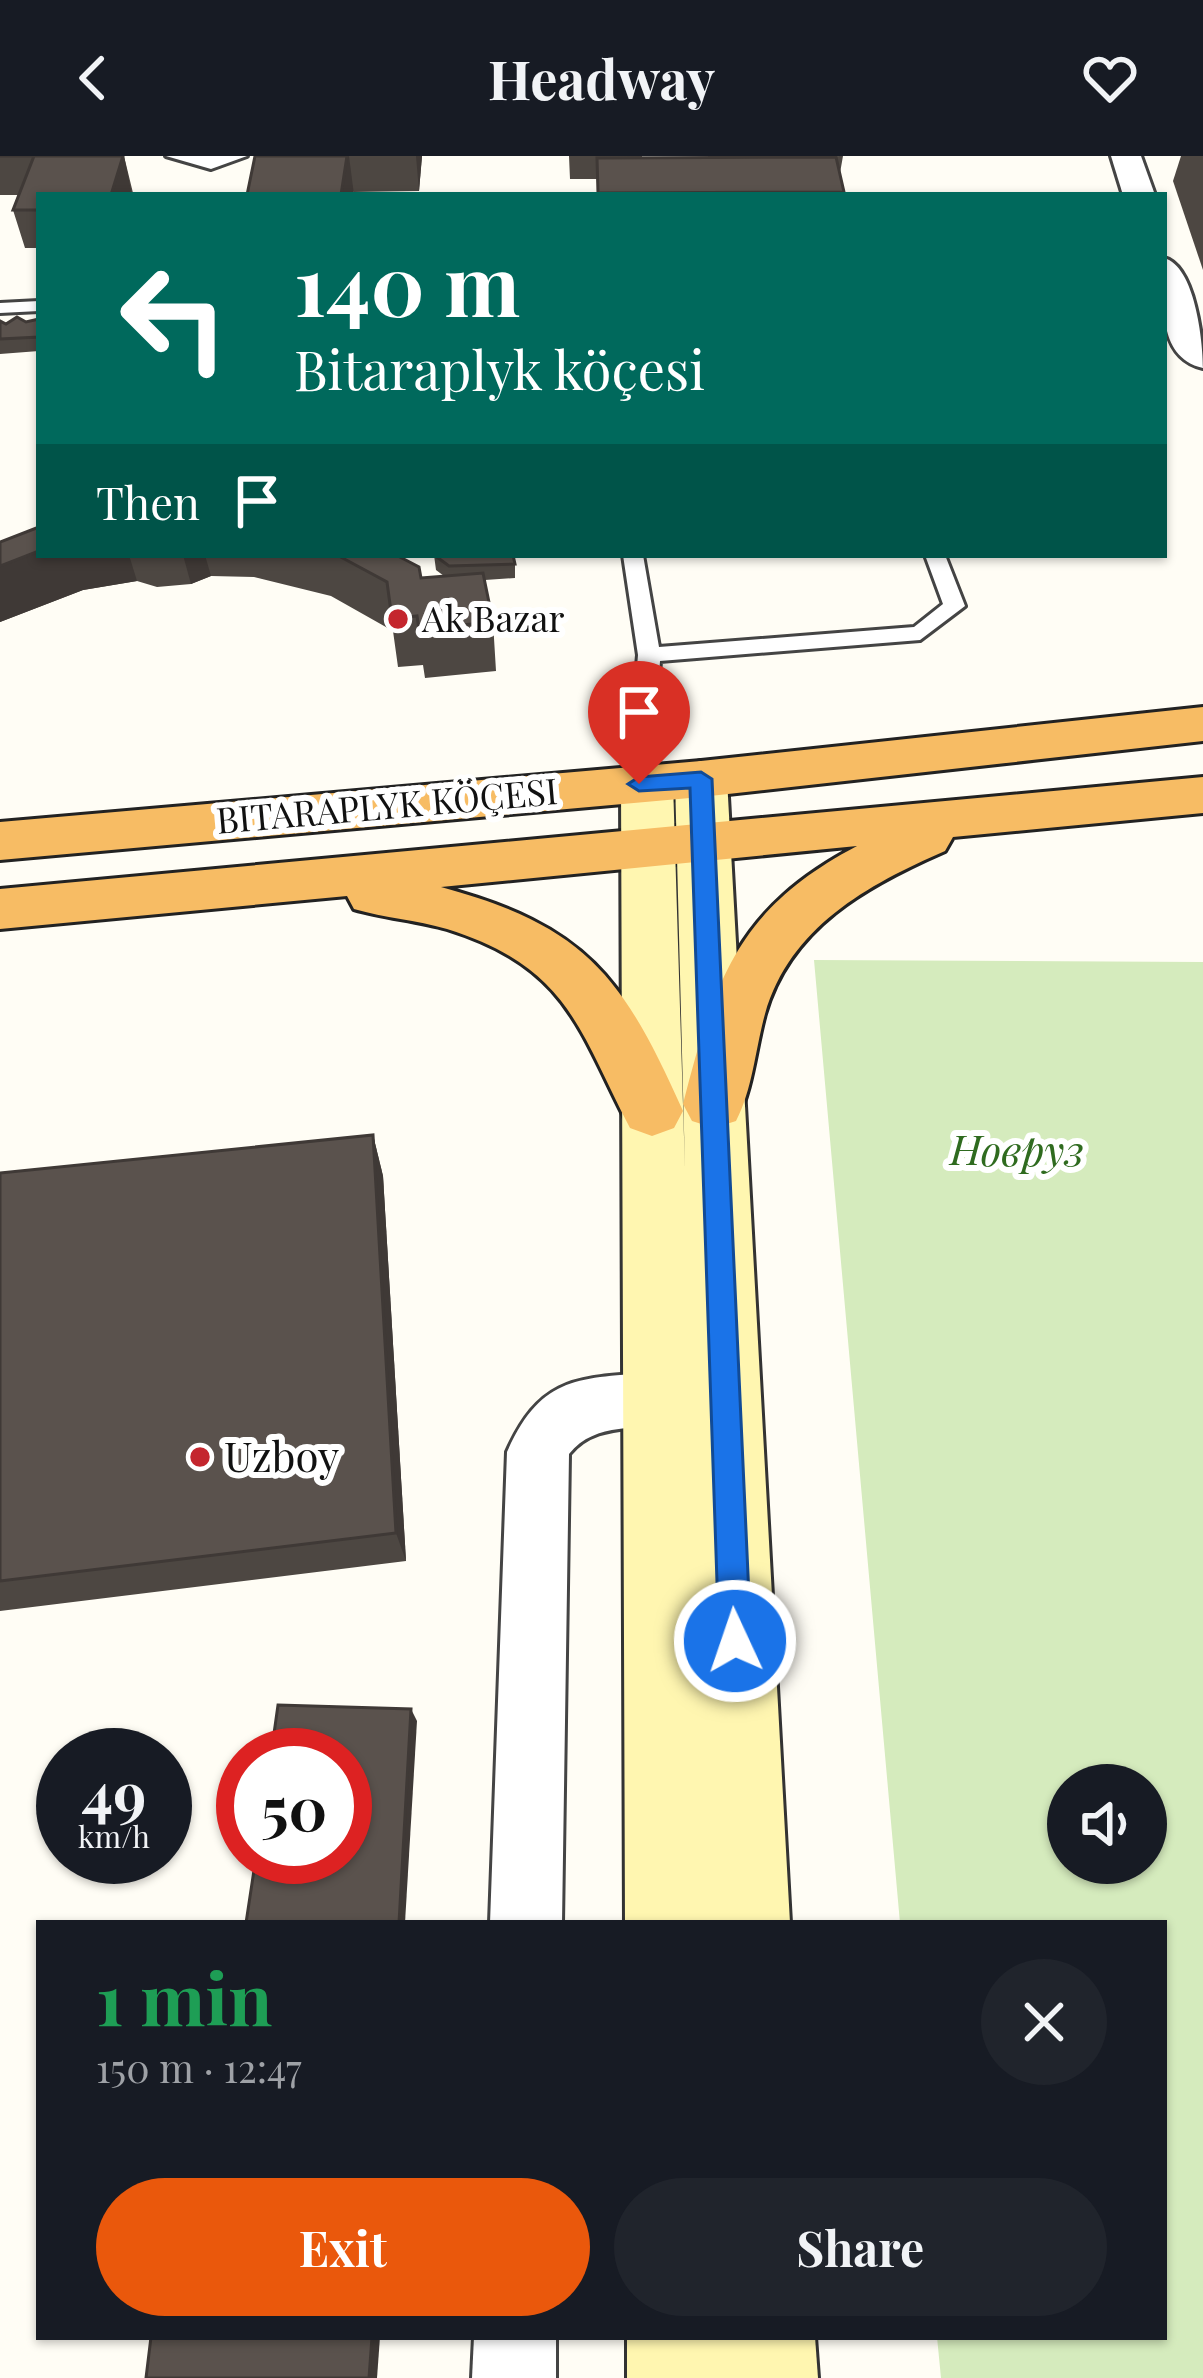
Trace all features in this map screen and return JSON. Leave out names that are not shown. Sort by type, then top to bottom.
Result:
[{"type":"highway","name":"BITARAPLYK KÖÇESI","points":[[0,909],[274,884],[668,808],[1203,724]]},
{"type":"highway","name":"BITARAPLYK KÖÇESI","points":[[0,841],[668,808],[980,817],[1203,795]]},
{"type":"highway","points":[[274,884],[396,897],[460,912],[512,932],[556,959],[592,996],[620,1040],[683,1108],[736,1016],[757,961],[798,912],[847,875],[980,817]]},
{"type":"main road","points":[[668,808],[683,1108],[748,1920]]},
{"type":"main road","points":[[667,1920],[656,1400],[683,1108]]},
{"type":"main road","points":[[675,2340],[676,2378]]},
{"type":"main road","points":[[767,2340],[769,2378]]},
{"type":"street","points":[[1126,156],[1138,192]]},
{"type":"street","points":[[1167,277],[1192,351],[1203,358]]},
{"type":"street","points":[[526,1920],[538,1452],[555,1418],[568,1409],[656,1400]]},
{"type":"street","points":[[514,2378],[515,2340]]},
{"type":"lane","points":[[174,156],[210,172],[239,156]]},
{"type":"lane","points":[[0,308],[36,305]]},
{"type":"lane","points":[[633,558],[668,808]]},
{"type":"lane","points":[[649,655],[920,633],[954,606],[935,558]]},
{"type":"green space","name":"Новруз","points":[[814,960],[1203,962],[1203,2378],[941,2378],[937,2340],[1167,2340],[1167,1920],[900,1920]]},
{"type":"building","points":[[34,156],[123,156],[112,192],[36,192],[36,210],[13,210]]},
{"type":"building","points":[[255,156],[347,156],[341,192],[248,192]]},
{"type":"building","points":[[836,157],[844,192],[598,192],[597,158]]},
{"type":"building","points":[[17,317],[26,322],[36,320],[36,337],[0,339],[0,321],[6,324]]},
{"type":"building","points":[[36,528],[36,552],[0,566],[0,542]]},
{"type":"building","points":[[343,558],[402,558],[419,567],[421,578],[483,573],[493,622],[419,629],[417,616],[392,619],[387,582]]},
{"type":"building","points":[[438,558],[514,558],[515,564],[449,566]]},
{"type":"building","name":"Uzboy","points":[[373,1135],[396,1533],[0,1581],[0,1173]]},
{"type":"building","points":[[278,1705],[411,1709],[399,1920],[246,1920],[252,1884],[372,1884],[372,1728],[275,1728]]},
{"type":"building","points":[[151,2340],[372,2340],[369,2378],[146,2378]]},
{"type":"place","name":"Ak Bazar","points":[[398,619]]},
{"type":"place","name":"Uzboy","points":[[200,1457]]},
{"type":"route","points":[[639,784],[701,779],[735,1641]]}]
